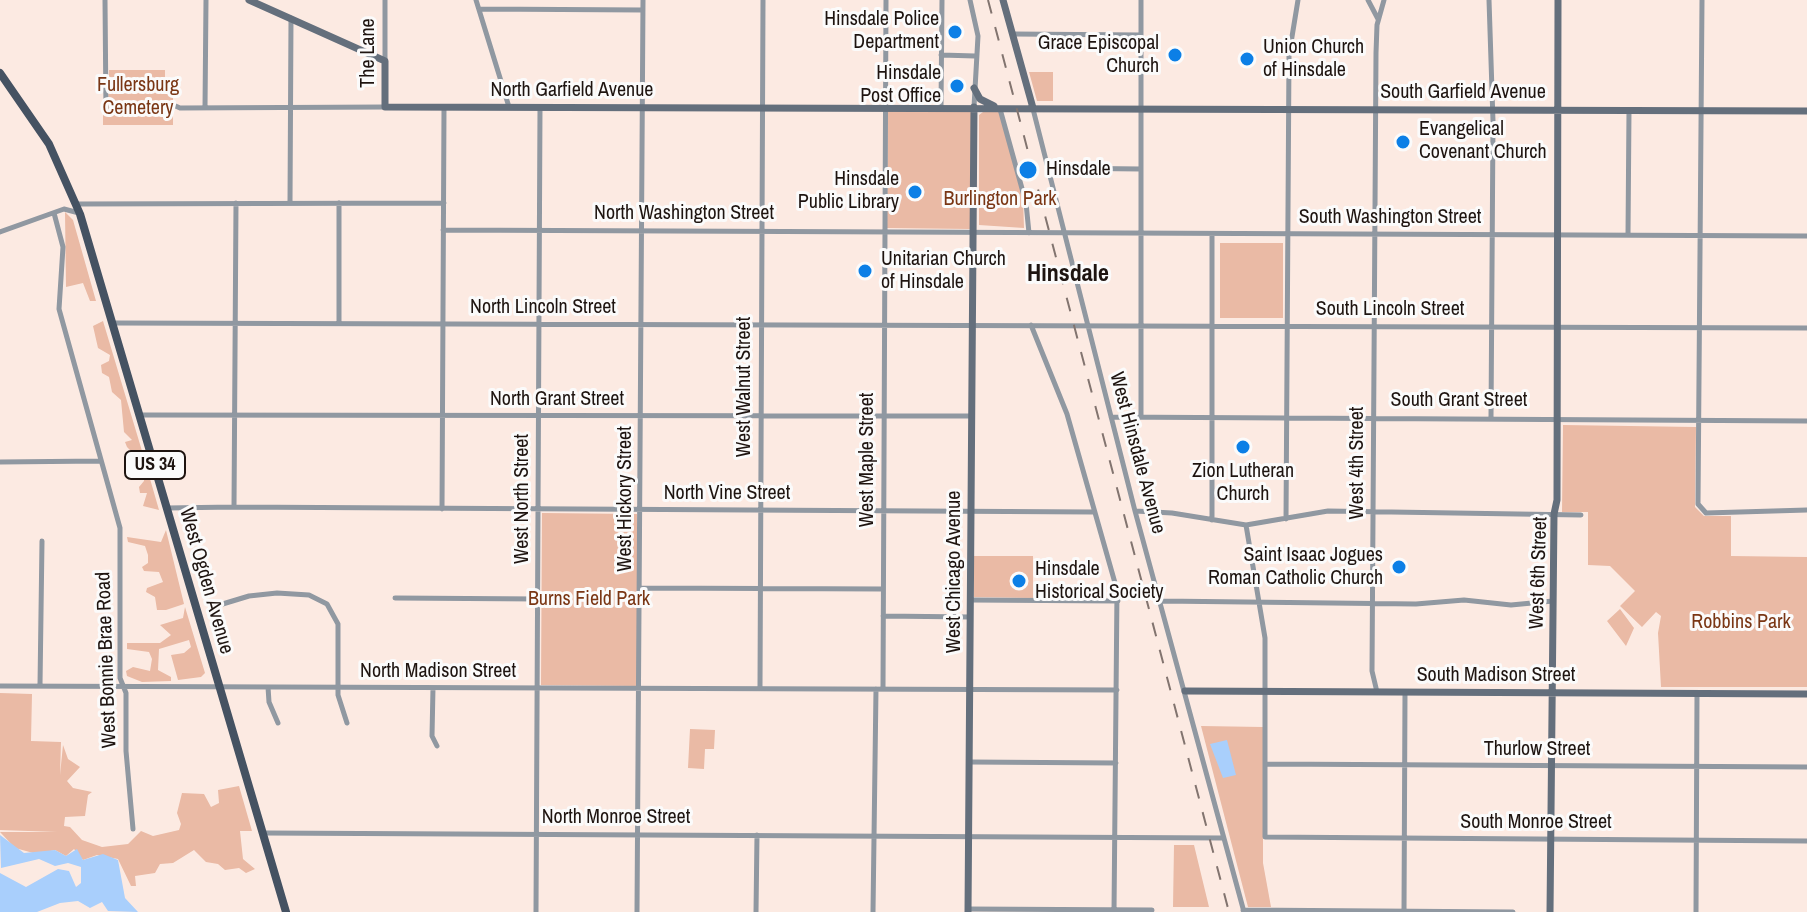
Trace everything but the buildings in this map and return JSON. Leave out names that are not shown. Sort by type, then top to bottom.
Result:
[{"type":"main road","name":"US 34","points":[[0,73],[49,144],[80,214]]},
{"type":"main road","name":"West Ogden Avenue","points":[[80,214],[286,912]]},
{"type":"street","points":[[105,0],[106,112]]},
{"type":"street","points":[[205,108],[206,0]]},
{"type":"street","points":[[249,0],[385,61]]},
{"type":"street","name":"The Lane","points":[[385,0],[385,107]]},
{"type":"street","points":[[476,0],[509,107]]},
{"type":"street","name":"West Hickory Street","points":[[637,912],[641,688],[643,0]]},
{"type":"street","name":"West Walnut Street","points":[[760,687],[763,0]]},
{"type":"street","name":"West Maple Street","points":[[873,912],[883,616],[886,0]]},
{"type":"street","points":[[941,107],[942,0]]},
{"type":"street","points":[[970,0],[978,30],[974,107]]},
{"type":"street","points":[[1003,0],[1033,108]]},
{"type":"street","points":[[1141,0],[1141,416]]},
{"type":"street","points":[[1286,519],[1289,45],[1298,0]]},
{"type":"street","points":[[1368,0],[1378,20]]},
{"type":"street","points":[[1378,20],[1384,0]]},
{"type":"street","points":[[1489,0],[1493,109],[1491,417]]},
{"type":"street","name":"West 6th Street","points":[[1550,912],[1554,514],[1557,500],[1558,418],[1558,0]]},
{"type":"street","points":[[1702,0],[1698,504],[1702,512],[1807,510]]},
{"type":"street","points":[[479,9],[643,10]]},
{"type":"street","points":[[290,203],[291,18]]},
{"type":"street","name":"West 4th Street","points":[[1377,692],[1372,671],[1378,20]]},
{"type":"street","points":[[1013,34],[1141,35]]},
{"type":"street","points":[[941,55],[975,56]]},
{"type":"street","points":[[974,88],[983,101],[1000,108],[1026,203],[1029,233]]},
{"type":"street","name":"North Garfield Avenue","points":[[171,104],[180,108],[974,107]]},
{"type":"street","points":[[442,509],[444,107]]},
{"type":"street","name":"West North Street","points":[[536,912],[540,107]]},
{"type":"street","name":"South Garfield Avenue","points":[[974,107],[1807,111]]},
{"type":"street","name":"West Chicago Avenue","points":[[968,910],[974,107]]},
{"type":"street","name":"West Hinsdale Avenue","points":[[1033,108],[1135,511],[1243,911]]},
{"type":"street","points":[[1628,235],[1629,110]]},
{"type":"street","points":[[1050,168],[1141,169]]},
{"type":"street","points":[[0,232],[64,209],[73,194]]},
{"type":"street","points":[[234,507],[236,203]]},
{"type":"street","points":[[339,203],[339,322]]},
{"type":"street","points":[[77,204],[444,203]]},
{"type":"street","points":[[64,209],[80,214]]},
{"type":"street","name":"West Bonnie Brae Road","points":[[54,213],[63,247],[59,309],[120,528],[120,678],[124,686],[133,829]]},
{"type":"street","name":"North Washington Street","points":[[443,230],[973,232]]},
{"type":"street","name":"South Washington Street","points":[[973,232],[1807,236]]},
{"type":"street","points":[[1212,234],[1212,520]]},
{"type":"street","name":"North Lincoln Street","points":[[113,323],[973,325]]},
{"type":"street","name":"South Lincoln Street","points":[[973,325],[1807,328]]},
{"type":"street","points":[[1031,325],[1067,414],[1118,601],[1114,911]]},
{"type":"street","name":"North Grant Street","points":[[141,415],[972,416]]},
{"type":"street","name":"South Grant Street","points":[[1111,417],[1807,421]]},
{"type":"street","points":[[0,462],[101,461]]},
{"type":"street","name":"North Vine Street","points":[[167,508],[1093,512]]},
{"type":"street","points":[[1135,511],[1246,525],[1328,511],[1581,515]]},
{"type":"street","points":[[1246,525],[1261,601],[1266,764]]},
{"type":"street","points":[[40,685],[42,541]]},
{"type":"street","points":[[641,588],[883,589]]},
{"type":"street","points":[[216,606],[249,596],[277,593],[309,595],[323,600],[333,611],[338,624],[338,687],[347,723]]},
{"type":"street","points":[[395,598],[539,599]]},
{"type":"street","points":[[971,600],[1118,601]]},
{"type":"street","points":[[1161,601],[1416,604],[1464,600],[1511,605],[1553,601]]},
{"type":"street","points":[[883,616],[971,617]]},
{"type":"street","name":"North Madison Street","points":[[0,686],[971,689]]},
{"type":"street","points":[[268,687],[269,702],[278,723]]},
{"type":"street","points":[[433,688],[432,736],[437,746]]},
{"type":"street","points":[[971,689],[1117,690]]},
{"type":"street","name":"South Madison Street","points":[[1185,691],[1807,694]]},
{"type":"street","points":[[1404,912],[1405,692]]},
{"type":"street","points":[[1696,912],[1697,693]]},
{"type":"street","points":[[970,762],[1116,763]]},
{"type":"street","name":"Thurlow Street","points":[[1266,764],[1807,767]]},
{"type":"street","name":"South Monroe Street","points":[[1266,764],[1265,837],[1807,841]]},
{"type":"street","name":"North Monroe Street","points":[[263,833],[969,836]]},
{"type":"street","points":[[756,912],[757,835]]},
{"type":"street","points":[[969,836],[1223,838]]},
{"type":"street","points":[[968,910],[1152,910]]},
{"type":"street","points":[[1243,911],[1513,912]]},
{"type":"green space","name":"Fullersburg Cemetery","points":[[109,70],[165,70],[165,88],[173,88],[173,125],[103,125],[103,107],[108,106]]},
{"type":"green space","points":[[1029,72],[1053,72],[1053,101],[1037,101]]},
{"type":"green space","points":[[888,111],[972,112],[970,229],[887,228]]},
{"type":"green space","name":"Burlington Park","points":[[999,112],[1023,198],[1024,228],[979,225],[979,115]]},
{"type":"green space","points":[[65,212],[73,220],[96,301],[90,301],[83,283],[66,287]]},
{"type":"green space","points":[[1220,243],[1283,243],[1283,318],[1220,318]]},
{"type":"green space","points":[[103,321],[159,510],[143,506],[147,493],[140,493],[139,487],[144,481],[144,471],[132,459],[132,452],[125,442],[132,440],[124,432],[121,400],[112,392],[109,377],[102,373],[101,365],[109,361],[110,355],[98,348],[93,326]]},
{"type":"green space","name":"Robbins Park","points":[[1563,425],[1696,427],[1695,507],[1704,516],[1731,516],[1731,556],[1807,557],[1807,687],[1661,687],[1658,633],[1661,616],[1656,612],[1642,627],[1620,606],[1635,591],[1610,566],[1588,565],[1588,512],[1562,512]]},
{"type":"green space","name":"Burns Field Park","points":[[542,513],[637,514],[637,686],[541,685]]},
{"type":"green space","points":[[166,530],[184,604],[157,610],[155,597],[146,592],[147,588],[163,582],[159,572],[144,571],[142,567],[148,563],[145,546],[128,542],[127,537],[161,542]]},
{"type":"green space","points":[[974,556],[1033,556],[1033,598],[974,597]]},
{"type":"green space","points":[[185,607],[205,673],[201,677],[178,680],[171,655],[184,653],[191,647],[189,640],[159,649],[158,670],[171,677],[171,681],[142,682],[127,676],[126,671],[133,667],[150,671],[152,659],[149,652],[127,649],[127,643],[160,643],[171,635],[160,625],[183,618]]},
{"type":"green space","points":[[1620,609],[1634,628],[1626,646],[1607,621]]},
{"type":"green space","points":[[0,693],[32,694],[31,741],[61,742],[60,775],[63,745],[68,759],[80,767],[67,781],[73,788],[92,792],[88,795],[85,816],[65,817],[64,826],[70,827],[82,840],[102,847],[128,844],[141,831],[153,836],[179,830],[181,824],[177,813],[182,793],[204,794],[211,807],[219,803],[218,790],[239,786],[252,831],[240,831],[243,859],[255,869],[246,873],[239,868],[225,870],[218,864],[206,862],[194,850],[173,863],[160,864],[155,873],[135,876],[136,886],[131,886],[118,859],[97,855],[83,860],[74,849],[66,856],[55,850],[37,854],[15,848],[0,832],[57,832],[0,830]]},
{"type":"green space","points":[[1201,726],[1263,727],[1263,863],[1271,907],[1248,907]]},
{"type":"green space","points":[[690,729],[715,730],[714,749],[705,749],[704,769],[688,768]]},
{"type":"green space","points":[[1174,845],[1194,845],[1209,907],[1173,907]]},
{"type":"water","points":[[1227,740],[1236,775],[1223,778],[1210,744]]},
{"type":"water","points":[[0,835],[24,853],[55,850],[66,856],[77,849],[83,860],[103,854],[118,860],[125,898],[138,912],[108,911],[102,902],[90,908],[78,901],[60,903],[37,912],[0,912],[0,873],[26,887],[58,869],[69,871],[76,887],[81,883],[81,867],[68,863],[55,866],[39,859],[1,868]]},
{"type":"railway","points":[[988,0],[1229,912]]},
{"type":"place","name":"Hinsdale Police Department","points":[[955,32]]},
{"type":"place","name":"Grace Episcopal Church","points":[[1175,55]]},
{"type":"place","name":"Union Church of Hinsdale","points":[[1247,59]]},
{"type":"place","name":"Hinsdale Post Office","points":[[957,86]]},
{"type":"place","name":"Evangelical Covenant Church","points":[[1403,142]]},
{"type":"place","name":"Hinsdale","points":[[1028,170]]},
{"type":"place","name":"Hinsdale Public Library","points":[[915,192]]},
{"type":"place","name":"Unitarian Church of Hinsdale","points":[[865,271]]},
{"type":"place","name":"Zion Lutheran Church","points":[[1243,447]]},
{"type":"place","name":"Saint Isaac Jogues Roman Catholic Church","points":[[1399,567]]},
{"type":"place","name":"Hinsdale Historical Society","points":[[1019,581]]},
{"type":"district","name":"Hinsdale","points":[[1068,275]]}]
